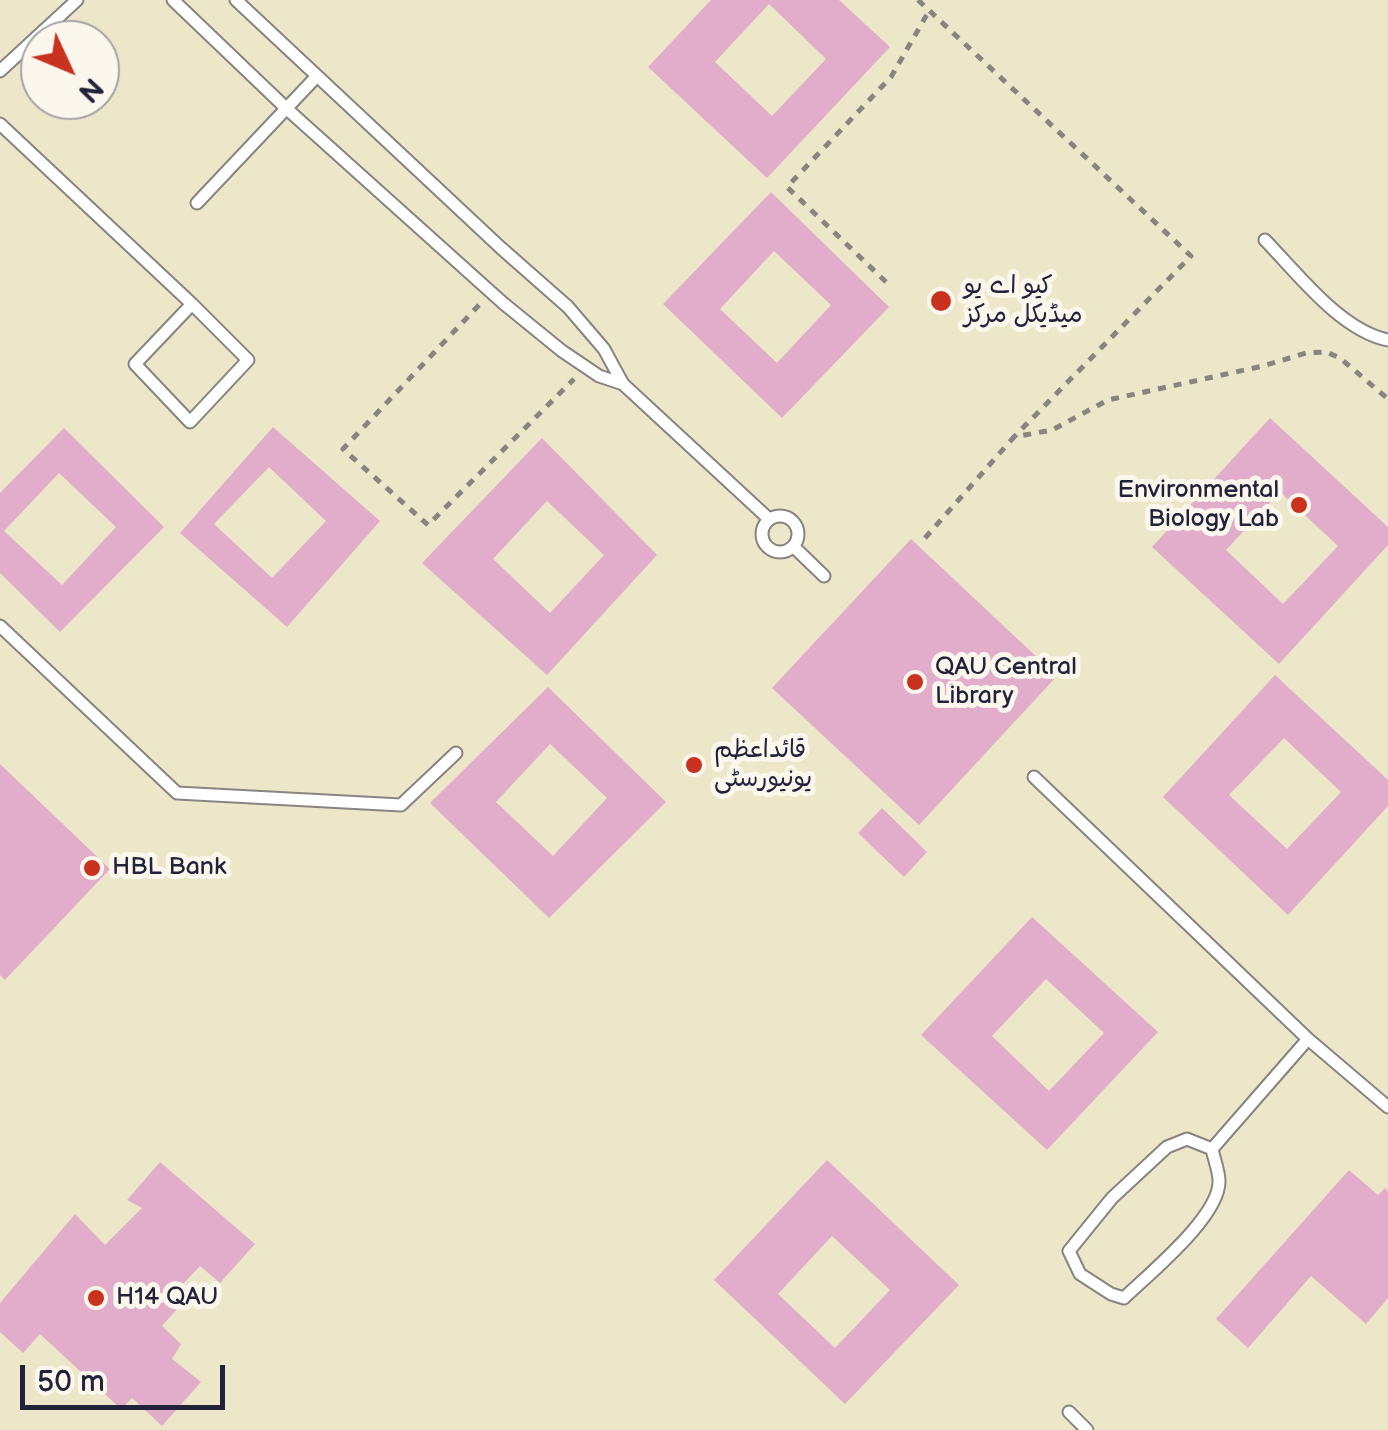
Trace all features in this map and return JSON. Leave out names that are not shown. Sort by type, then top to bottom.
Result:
[{"type":"lane","points":[[0,72],[77,0]]},
{"type":"lane","points":[[172,0],[491,292],[562,351],[600,376],[624,384]]},
{"type":"lane","points":[[236,0],[568,307],[604,350],[624,384],[769,519]]},
{"type":"lane","points":[[197,203],[317,76]]},
{"type":"lane","points":[[0,124],[192,304],[248,360],[190,422],[135,364],[192,304]]},
{"type":"lane","points":[[1265,240],[1326,303],[1359,330],[1388,340]]},
{"type":"lane","points":[[769,519],[791,519],[798,528],[794,547],[783,552],[766,546],[761,535],[769,519]]},
{"type":"lane","points":[[794,547],[824,576]]},
{"type":"lane","points":[[0,626],[177,792],[400,805],[456,753]]},
{"type":"lane","points":[[1034,776],[1308,1039],[1388,1107]]},
{"type":"lane","points":[[1212,1149],[1308,1039]]},
{"type":"lane","points":[[1188,1139],[1212,1149],[1220,1182],[1213,1208],[1124,1298],[1080,1274],[1070,1251],[1112,1198],[1166,1147],[1188,1139]]},
{"type":"lane","points":[[1069,1412],[1088,1430]]},
{"type":"path","points":[[918,0],[1191,256],[1014,436],[925,538]]},
{"type":"path","points":[[886,282],[787,187],[891,77],[929,10]]},
{"type":"path","points":[[491,292],[343,450],[428,526],[586,367]]},
{"type":"path","points":[[1014,436],[1052,430],[1108,400],[1263,366],[1306,352],[1326,352],[1340,358],[1388,399]]},
{"type":"building","points":[[711,0],[839,0],[890,47],[767,178],[648,67]],"holes":[[[769,4],[826,59],[772,116],[715,62]]]},
{"type":"building","points":[[771,192],[889,307],[782,418],[663,304]],"holes":[[[774,251],[831,305],[777,363],[720,309]]]},
{"type":"building","points":[[1270,418],[1388,527],[1388,545],[1279,664],[1152,547]],"holes":[[[1280,492],[1338,546],[1283,604],[1226,550]]]},
{"type":"building","points":[[273,427],[380,521],[287,627],[180,533]],"holes":[[[269,467],[326,521],[272,578],[214,524]]]},
{"type":"building","points":[[64,428],[164,527],[60,632],[0,573],[0,493]],"holes":[[[59,473],[116,527],[62,585],[4,531]]]},
{"type":"building","points":[[542,438],[657,555],[547,675],[422,563]],"holes":[[[547,501],[604,555],[550,613],[493,559]]]},
{"type":"building","name":"QAU Central Library","points":[[911,539],[1057,676],[919,825],[772,688]]},
{"type":"building","points":[[1275,675],[1388,780],[1388,806],[1288,915],[1163,797]],"holes":[[[1284,738],[1341,792],[1287,849],[1229,795]]]},
{"type":"building","points":[[548,687],[666,802],[549,918],[430,803]],"holes":[[[550,744],[607,798],[553,856],[496,802]]]},
{"type":"building","points":[[0,764],[110,869],[5,980],[0,975]]},
{"type":"building","points":[[882,808],[927,852],[904,877],[858,833]]},
{"type":"building","points":[[1032,917],[1158,1032],[1047,1150],[921,1035]],"holes":[[[1046,979],[1104,1033],[1049,1091],[992,1036]]]},
{"type":"building","points":[[827,1160],[959,1285],[845,1404],[714,1280]],"holes":[[[832,1236],[890,1290],[835,1348],[778,1294]]]},
{"type":"building","name":"H14 QAU","points":[[160,1162],[255,1244],[220,1283],[200,1266],[183,1284],[192,1292],[162,1326],[181,1344],[172,1359],[201,1382],[162,1426],[132,1398],[121,1409],[40,1334],[23,1353],[0,1332],[0,1303],[75,1214],[105,1245],[142,1208],[127,1200]]},
{"type":"building","points":[[1349,1170],[1378,1195],[1385,1188],[1388,1191],[1388,1298],[1366,1324],[1311,1276],[1248,1348],[1216,1319]]},
{"type":"place","name":"کیو اے یو میڈیکل مرکز","points":[[941,301]]},
{"type":"place","name":"Environmental Biology Lab","points":[[1299,505]]},
{"type":"place","name":"QAU Central Library","points":[[915,682]]},
{"type":"place","name":"قائداعظم یونیورسٹی","points":[[694,765]]},
{"type":"place","name":"HBL Bank","points":[[92,868]]},
{"type":"place","name":"H14 QAU","points":[[96,1298]]}]
